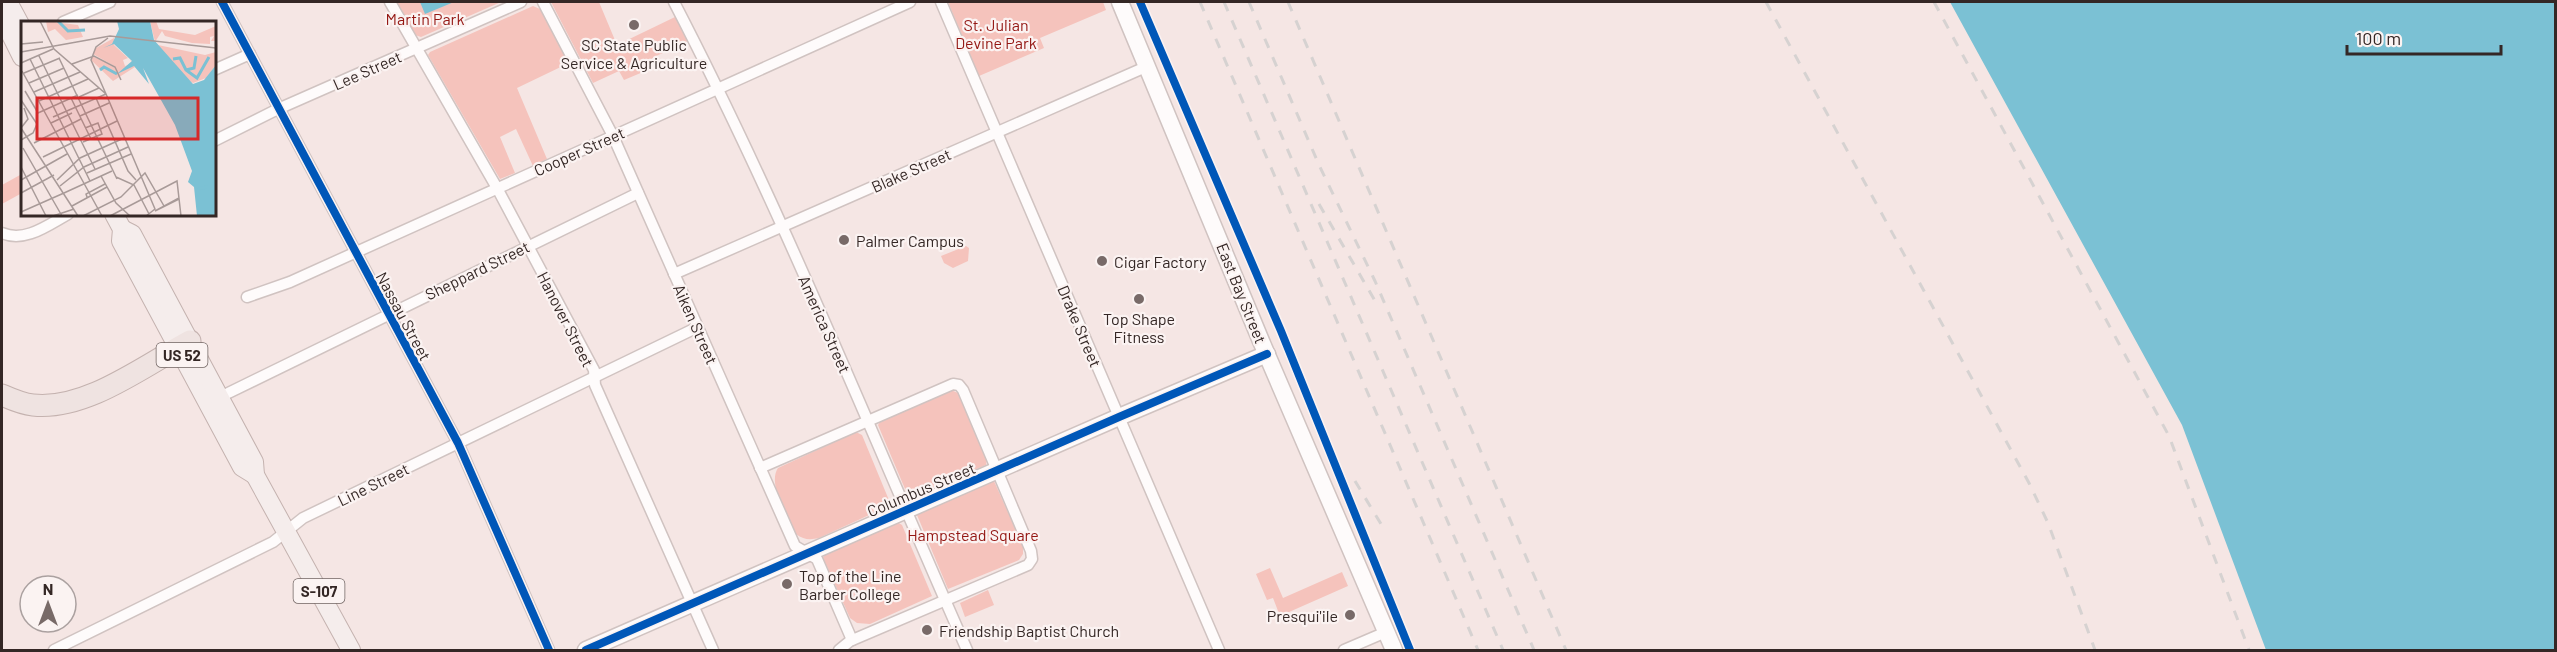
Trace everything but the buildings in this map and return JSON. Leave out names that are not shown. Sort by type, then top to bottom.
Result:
[{"type":"highway","points":[[2,395],[31,405],[49,406],[71,402],[119,381],[184,344]]},
{"type":"main road","points":[[8,2],[21,26]]},
{"type":"main road","points":[[2,18],[21,55]]},
{"type":"main road","name":"US 52","points":[[118,222],[121,242],[184,344],[220,397],[254,462],[255,475],[286,532]]},
{"type":"main road","name":"US 52","points":[[184,344],[242,467],[255,475]]},
{"type":"main road","name":"S-107","points":[[286,532],[351,651]]},
{"type":"street","points":[[65,21],[110,2]]},
{"type":"street","name":"Nassau Street","points":[[222,2],[458,443],[549,651]]},
{"type":"street","name":"Hanover Street","points":[[390,2],[497,188],[594,370],[595,385],[713,651]]},
{"type":"street","name":"Lee Street","points":[[216,140],[278,109],[521,2]]},
{"type":"street","name":"Aiken Street","points":[[543,2],[613,136],[795,546],[817,559],[852,640]]},
{"type":"street","name":"America Street","points":[[674,2],[720,89],[967,651]]},
{"type":"street","name":"Cooper Street","points":[[247,297],[290,282],[910,2]]},
{"type":"street","name":"Drake Street","points":[[942,2],[1219,651]]},
{"type":"street","name":"East Bay Street","points":[[1120,2],[1394,651]]},
{"type":"street","points":[[216,69],[250,54]]},
{"type":"street","name":"Blake Street","points":[[674,274],[1148,66]]},
{"type":"street","name":"Sheppard Street","points":[[220,397],[638,193]]},
{"type":"street","points":[[2,232],[15,236],[31,234],[64,216]]},
{"type":"street","name":"Line Street","points":[[54,651],[273,542],[303,518],[698,327]]},
{"type":"street","name":"Columbus Street","points":[[586,651],[1267,354]]},
{"type":"street","points":[[760,468],[952,384],[959,384],[997,471],[1031,551],[1032,559],[1028,565],[852,640],[839,651]]},
{"type":"street","points":[[1344,651],[1386,632]]},
{"type":"green space","name":"Martin Park","points":[[397,2],[501,2],[421,37],[415,35]]},
{"type":"green space","points":[[551,2],[599,2],[617,45],[675,17],[688,41],[654,57],[647,62],[643,72],[624,80],[619,71],[593,83]]},
{"type":"green space","name":"St. Julian Devine Park","points":[[948,2],[1103,2],[1106,10],[1040,38],[1044,48],[979,76]]},
{"type":"green space","points":[[533,6],[540,9],[569,63],[517,88],[547,159],[533,166],[516,129],[500,137],[515,173],[500,179],[428,55],[430,52]]},
{"type":"green space","points":[[20,175],[21,194],[2,204],[2,185]]},
{"type":"green space","points":[[966,246],[969,248],[968,261],[953,268],[944,263],[941,256]]},
{"type":"green space","points":[[951,390],[958,393],[987,459],[986,465],[914,496],[908,496],[878,425],[880,422]]},
{"type":"green space","points":[[856,432],[862,435],[891,505],[819,538],[807,539],[799,536],[788,519],[777,492],[775,475],[778,468]]},
{"type":"green space","name":"Hampstead Square","points":[[994,481],[1023,546],[1023,554],[1019,560],[948,589],[917,515]]},
{"type":"green space","points":[[897,522],[902,525],[932,596],[870,624],[857,623],[850,618],[823,558],[824,555]]},
{"type":"green space","points":[[1270,568],[1283,598],[1342,572],[1348,586],[1280,616],[1273,598],[1267,600],[1256,574]]},
{"type":"green space","points":[[988,590],[994,605],[965,617],[960,603]]},
{"type":"water","points":[[420,2],[454,2],[425,14]]},
{"type":"water","points":[[1950,2],[2555,2],[2555,650],[2266,650],[2182,425]]},
{"type":"railway","points":[[1200,2],[1478,650]]},
{"type":"railway","points":[[1224,2],[1503,650]]},
{"type":"railway","points":[[1249,2],[1319,165],[1375,281],[1534,650]]},
{"type":"railway","points":[[1288,2],[1566,650]]},
{"type":"railway","points":[[1766,2],[2029,483],[2048,523],[2095,650]]},
{"type":"railway","points":[[1934,2],[2169,436],[2249,650]]},
{"type":"railway","points":[[1319,204],[1378,306]]},
{"type":"railway","points":[[1355,481],[1381,524]]},
{"type":"cycle path","points":[[222,2],[458,443],[549,650]]},
{"type":"cycle path","points":[[1140,2],[1281,331],[1410,650]]},
{"type":"cycle path","points":[[586,650],[1267,354]]},
{"type":"place","name":"SC State Public Service & Agriculture","points":[[634,25]]},
{"type":"place","name":"Palmer Campus","points":[[844,240]]},
{"type":"place","name":"Cigar Factory","points":[[1102,261]]},
{"type":"place","name":"Top Shape Fitness","points":[[1139,299]]},
{"type":"place","name":"Top of the Line Barber College","points":[[787,584]]},
{"type":"place","name":"Presqui'ile","points":[[1350,615]]},
{"type":"place","name":"Friendship Baptist Church","points":[[927,630]]}]
